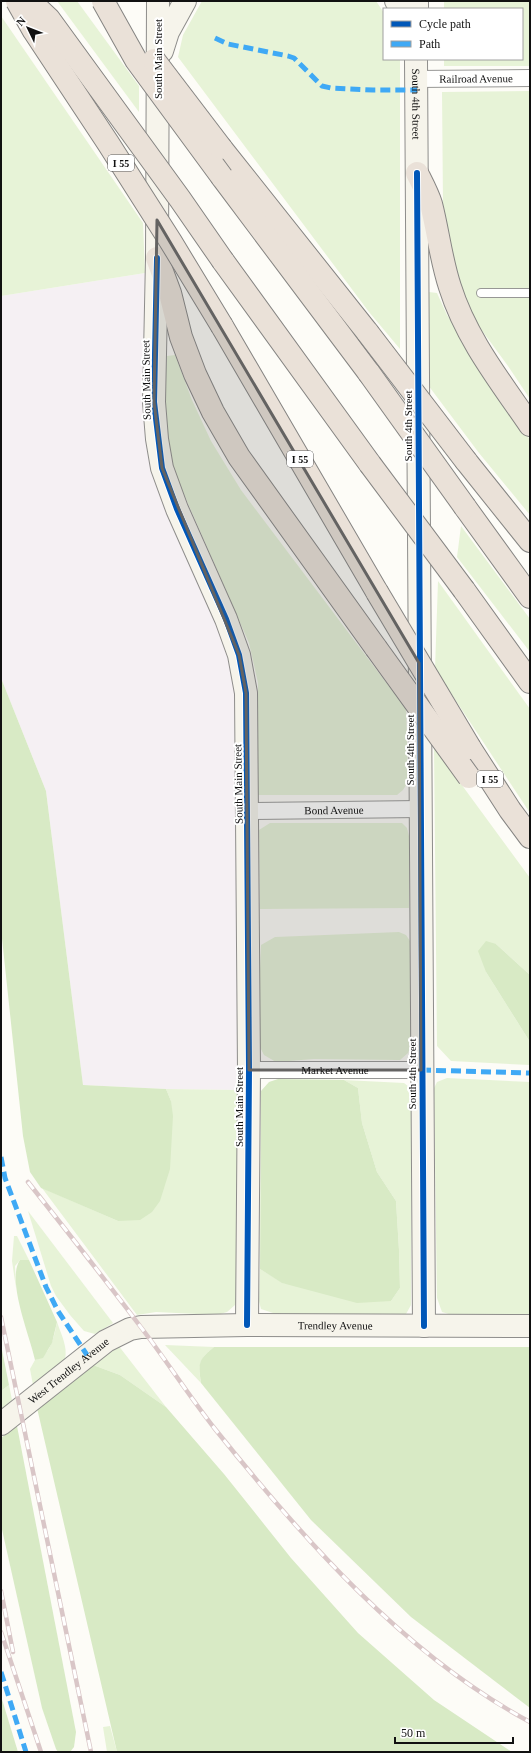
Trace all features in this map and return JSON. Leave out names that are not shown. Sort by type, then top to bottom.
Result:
[{"type":"highway","name":"I 55","points":[[17,1],[34,31],[146,202],[222,326],[470,748],[510,810],[530,837]]},
{"type":"highway","name":"I 55","points":[[30,1],[49,19],[370,464],[464,590],[530,682]]},
{"type":"highway","points":[[104,1],[147,50],[221,148],[368,333],[466,461],[530,541]]},
{"type":"highway","points":[[104,1],[136,60],[369,373],[530,597]]},
{"type":"highway","points":[[418,173],[431,203],[446,274],[460,315],[478,348],[530,425]]},
{"type":"highway","points":[[157,258],[170,293],[181,337],[195,374],[213,412],[239,457],[469,777],[483,793],[497,804],[510,810]]},
{"type":"street","name":"South Main Street","points":[[158,1],[157,258],[154,402],[157,439],[162,468],[177,509],[226,619],[239,656],[246,693],[249,1070],[247,1325]]},
{"type":"street","points":[[158,65],[168,32],[185,1]]},
{"type":"street","name":"Railroad Avenue","points":[[416,69],[530,79]]},
{"type":"street","name":"South 4th Street","points":[[416,69],[418,173],[420,809],[422,921],[421,1070],[424,1326]]},
{"type":"street","name":"Bond Avenue","points":[[248,811],[420,809]]},
{"type":"street","name":"Market Avenue","points":[[249,1070],[421,1070]]},
{"type":"street","name":"Trendley Avenue","points":[[141,1327],[247,1325],[530,1326]]},
{"type":"street","name":"West Trendley Avenue","points":[[1,1424],[106,1341],[130,1329],[141,1327]]},
{"type":"lane","points":[[481,293],[530,293]]},
{"type":"highlighted area","points":[[157,220],[419,663],[421,1070],[249,1070],[246,693],[239,655],[162,468],[154,402]]},
{"type":"shaded area","points":[[145,273],[144,370],[146,439],[150,462],[156,484],[218,628],[234,679],[238,1090],[166,1089],[83,1085],[46,791],[1,678],[1,296]]},
{"type":"green space","points":[[57,1],[77,1],[139,86],[139,112]]},
{"type":"green space","points":[[202,1],[376,1],[383,12],[383,60],[400,60],[400,349],[369,312],[178,57],[183,35]]},
{"type":"green space","points":[[444,1],[530,1],[530,66],[444,66],[444,60],[523,60],[523,8],[444,8]]},
{"type":"green space","points":[[1,16],[143,223],[145,273],[1,296]]},
{"type":"green space","points":[[530,91],[530,399],[475,321],[457,286],[460,283],[451,249],[443,205],[442,92]]},
{"type":"green space","points":[[429,292],[437,293],[447,315],[530,440],[530,515],[479,453],[428,385]]},
{"type":"green space","points":[[175,355],[192,400],[211,441],[241,490],[406,709],[408,782],[403,790],[397,795],[258,795],[258,683],[249,643],[173,469],[167,433],[164,391],[167,356]]},
{"type":"green space","points":[[461,526],[530,619],[530,652],[457,557]]},
{"type":"green space","points":[[438,581],[530,709],[530,813],[435,669]]},
{"type":"green space","points":[[1,678],[46,791],[83,1085],[166,1089],[171,1101],[173,1116],[170,1169],[160,1201],[152,1212],[140,1220],[118,1221],[41,1188],[30,1172],[23,1136],[1,929]]},
{"type":"green space","points":[[434,747],[530,878],[530,975],[496,944],[486,972],[530,1042],[530,1065],[451,1061],[437,1046]]},
{"type":"green space","points":[[270,823],[402,823],[407,828],[409,836],[409,908],[260,909],[259,830]]},
{"type":"green space","points":[[399,932],[406,935],[410,941],[412,1042],[408,1053],[400,1060],[314,1059],[276,1062],[264,1055],[257,1041],[261,945],[275,937]]},
{"type":"green space","points":[[486,941],[496,944],[530,975],[530,1042],[486,972],[478,951]]},
{"type":"green space","points":[[447,1078],[530,1082],[530,1315],[452,1315],[442,1312],[437,1298],[434,1088],[437,1082]]},
{"type":"green space","points":[[278,1079],[344,1080],[358,1088],[362,1123],[377,1172],[396,1201],[400,1288],[391,1301],[357,1303],[282,1283],[260,1269],[261,1091],[269,1082]]},
{"type":"green space","points":[[344,1080],[404,1083],[409,1087],[411,1094],[411,1305],[406,1314],[395,1317],[276,1314],[261,1309],[259,1301],[260,1269],[283,1283],[391,1301],[400,1288],[396,1201],[377,1172],[362,1123],[358,1088]]},
{"type":"green space","points":[[166,1089],[238,1090],[238,1297],[235,1305],[227,1312],[217,1315],[156,1312],[137,1315],[42,1188],[118,1221],[171,1101]]},
{"type":"green space","points":[[28,1211],[113,1323],[95,1334],[84,1331],[70,1315],[56,1296],[51,1286]]},
{"type":"green space","points":[[14,1236],[17,1236],[29,1260],[20,1260],[15,1266],[16,1288],[12,1261]]},
{"type":"green space","points":[[20,1260],[29,1260],[57,1322],[52,1343],[43,1358],[35,1360],[17,1294],[16,1269]]},
{"type":"green space","points":[[57,1322],[65,1345],[65,1359],[33,1385],[30,1369],[35,1360],[45,1354],[51,1345]]},
{"type":"green space","points":[[1,1345],[9,1385],[1,1391]]},
{"type":"green space","points":[[118,1345],[166,1407],[120,1375],[93,1365]]},
{"type":"green space","points":[[165,1345],[214,1347],[205,1355],[201,1362],[201,1383]]},
{"type":"green space","points":[[214,1347],[530,1347],[530,1708],[411,1617],[311,1520],[201,1383],[200,1362]]},
{"type":"green space","points":[[93,1365],[120,1375],[166,1407],[224,1474],[291,1558],[358,1633],[434,1700],[512,1752],[117,1752],[37,1408]]},
{"type":"green space","points":[[9,1385],[12,1400],[1,1410],[1,1391]]},
{"type":"green space","points":[[17,1426],[76,1732],[74,1747],[70,1752],[58,1752],[56,1749],[42,1708],[1,1525],[1,1438]]},
{"type":"green space","points":[[1,1696],[18,1752],[1,1752]]},
{"type":"green space","points":[[110,1726],[117,1752],[107,1752],[103,1727]]},
{"type":"railway","points":[[28,1182],[150,1339],[215,1429],[284,1512],[320,1552],[359,1592],[399,1629],[440,1663],[484,1695],[530,1722]]},
{"type":"railway","points":[[1,1317],[91,1752]]},
{"type":"railway","points":[[1,1591],[13,1652]]},
{"type":"railway","points":[[1,1632],[41,1752]]},
{"type":"marked path","points":[[215,38],[228,44],[294,58],[322,86],[331,88],[373,90],[417,90]]},
{"type":"marked path","points":[[421,1070],[530,1073]]},
{"type":"marked path","points":[[1,1157],[5,1178],[46,1287],[58,1311],[87,1355]]},
{"type":"marked path","points":[[1,1672],[26,1752]]},
{"type":"cycle path","points":[[417,173],[424,1326]]},
{"type":"cycle path","points":[[157,258],[154,402],[162,468],[177,509],[226,619],[239,655],[246,693],[249,1070],[247,1325]]}]
